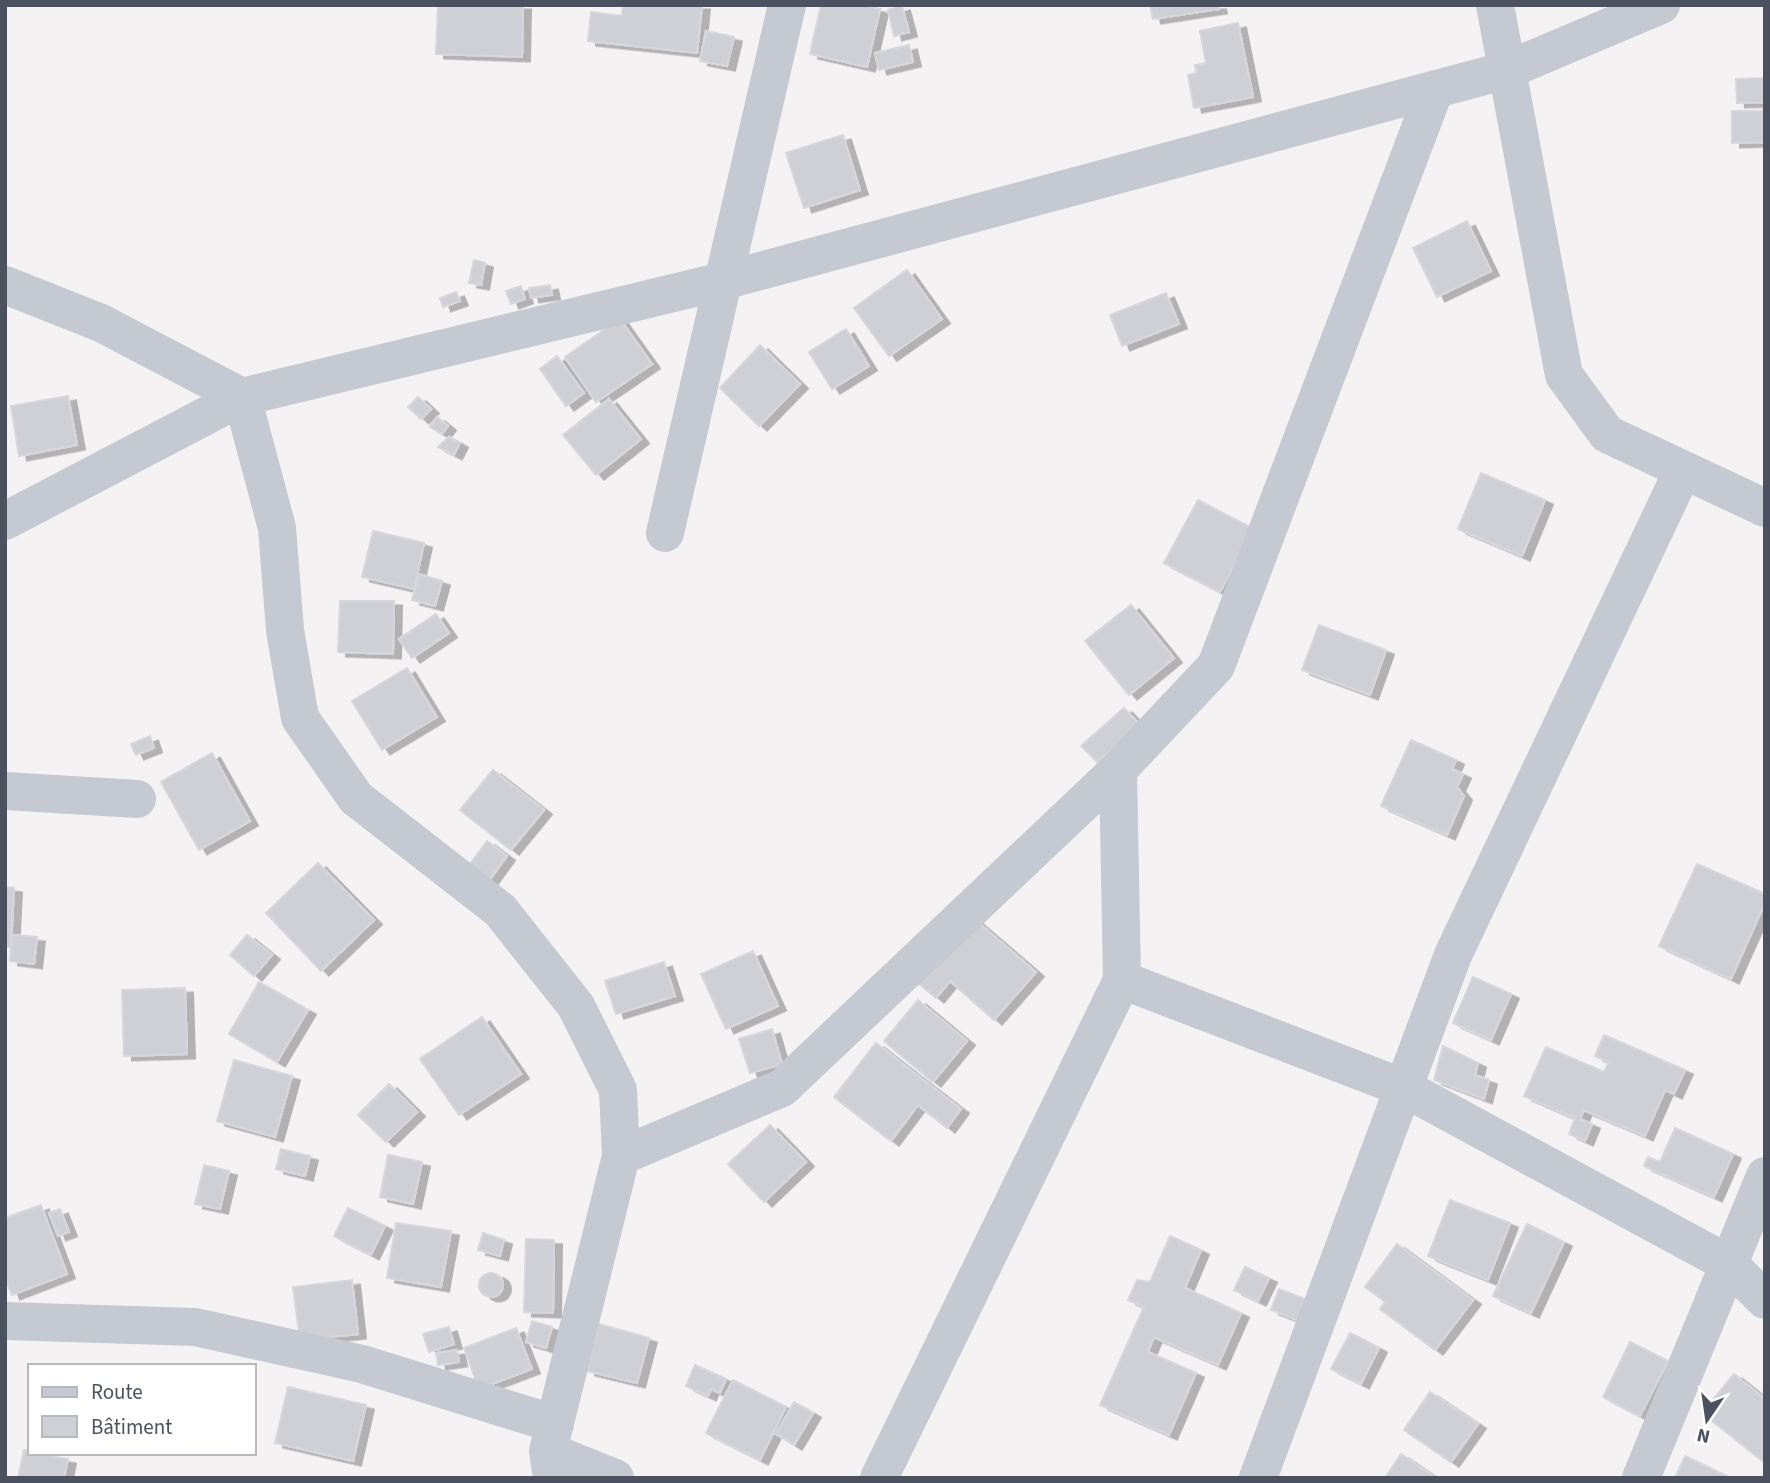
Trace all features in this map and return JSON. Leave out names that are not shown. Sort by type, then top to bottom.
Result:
[{"type":"street","points":[[665,533],[787,5]]},
{"type":"street","points":[[1495,5],[1564,375],[1607,434],[1765,508]]},
{"type":"street","points":[[5,521],[242,397],[723,281],[1507,70],[1661,5]]},
{"type":"street","points":[[621,1156],[782,1088],[1118,770],[1216,666],[1435,89]]},
{"type":"street","points":[[5,285],[101,323],[242,397],[277,528],[285,630],[300,718],[356,798],[500,909],[576,1006],[618,1090],[621,1156],[551,1451]]},
{"type":"street","points":[[1258,1478],[1453,955],[1683,470]]},
{"type":"street","points":[[879,1478],[1122,980],[1118,770]]},
{"type":"street","points":[[5,791],[137,799]]},
{"type":"street","points":[[1122,980],[1404,1088],[1729,1264],[1765,1300]]},
{"type":"street","points":[[1641,1478],[1765,1177]]},
{"type":"street","points":[[5,1321],[195,1327],[362,1364],[615,1478]]},
{"type":"building","points":[[438,5],[523,5],[522,57],[436,54]]},
{"type":"building","points":[[623,5],[702,5],[697,53],[588,41],[591,12],[622,16]]},
{"type":"building","points":[[821,5],[862,5],[880,9],[867,67],[810,54]]},
{"type":"building","points":[[1150,5],[1218,5],[1219,9],[1153,19]]},
{"type":"building","points":[[902,6],[909,32],[894,36],[888,10]]},
{"type":"building","points":[[1238,23],[1253,97],[1194,108],[1188,75],[1196,73],[1195,65],[1206,63],[1200,31]]},
{"type":"building","points":[[706,31],[734,37],[727,66],[700,61]]},
{"type":"building","points":[[909,45],[913,62],[879,70],[875,53]]},
{"type":"building","points":[[1765,78],[1765,102],[1737,103],[1736,79]]},
{"type":"building","points":[[1732,111],[1764,111],[1765,142],[1732,143]]},
{"type":"building","points":[[843,135],[860,190],[804,208],[786,153]]},
{"type":"building","points":[[1467,221],[1491,271],[1437,297],[1413,248]]},
{"type":"building","points":[[474,260],[485,263],[481,285],[469,283]]},
{"type":"building","points":[[907,270],[942,319],[889,356],[854,308]]},
{"type":"building","points":[[550,285],[552,295],[531,298],[529,288]]},
{"type":"building","points":[[521,286],[525,299],[511,304],[506,291]]},
{"type":"building","points":[[456,292],[460,301],[443,307],[440,298]]},
{"type":"building","points":[[1166,293],[1179,324],[1122,346],[1110,315]]},
{"type":"building","points":[[620,319],[652,364],[596,402],[565,357]]},
{"type":"building","points":[[846,329],[869,366],[832,389],[809,352]]},
{"type":"building","points":[[760,345],[800,384],[759,426],[720,388]]},
{"type":"building","points":[[557,356],[584,393],[566,406],[540,369]]},
{"type":"building","points":[[68,396],[77,445],[19,456],[11,406]]},
{"type":"building","points":[[418,397],[431,409],[421,419],[408,407]]},
{"type":"building","points":[[609,399],[641,439],[596,475],[563,435]]},
{"type":"building","points":[[437,417],[448,426],[442,434],[430,427]]},
{"type":"building","points":[[449,437],[460,443],[454,455],[438,447]]},
{"type":"building","points":[[1481,473],[1545,500],[1522,556],[1458,529]]},
{"type":"building","points":[[1198,500],[1253,529],[1220,592],[1164,563]]},
{"type":"building","points":[[373,531],[424,543],[414,589],[362,577]]},
{"type":"building","points":[[419,574],[442,581],[435,606],[412,600]]},
{"type":"building","points":[[340,601],[394,601],[393,654],[338,652]]},
{"type":"building","points":[[1131,605],[1174,658],[1129,695],[1085,641]]},
{"type":"building","points":[[436,614],[449,633],[412,658],[399,639]]},
{"type":"building","points":[[1319,625],[1386,650],[1370,695],[1302,670]]},
{"type":"building","points":[[407,668],[437,717],[382,750],[352,701]]},
{"type":"building","points":[[1124,708],[1140,725],[1097,762],[1081,746]]},
{"type":"building","points":[[150,736],[154,748],[136,755],[131,744]]},
{"type":"building","points":[[1411,740],[1456,760],[1452,769],[1463,774],[1457,787],[1464,796],[1447,835],[1381,806]]},
{"type":"building","points":[[212,753],[250,821],[199,850],[161,782]]},
{"type":"building","points":[[493,770],[544,810],[511,850],[460,810]]},
{"type":"building","points":[[487,841],[507,856],[488,882],[468,867]]},
{"type":"building","points":[[318,863],[374,920],[321,971],[266,913]]},
{"type":"building","points":[[1697,864],[1765,894],[1765,903],[1731,979],[1659,946]]},
{"type":"building","points":[[5,887],[14,888],[11,947],[5,947]]},
{"type":"building","points":[[973,918],[1036,972],[994,1020],[950,981],[936,998],[917,982]]},
{"type":"building","points":[[12,935],[37,937],[34,964],[10,961]]},
{"type":"building","points":[[247,935],[272,955],[254,976],[230,955]]},
{"type":"building","points":[[753,951],[778,1006],[726,1029],[701,974]]},
{"type":"building","points":[[664,962],[675,996],[616,1014],[605,981]]},
{"type":"building","points":[[1473,977],[1511,994],[1491,1040],[1453,1023]]},
{"type":"building","points":[[259,982],[308,1010],[277,1062],[229,1034]]},
{"type":"building","points":[[185,988],[187,1054],[124,1056],[122,990]]},
{"type":"building","points":[[918,1000],[967,1041],[933,1082],[884,1041]]},
{"type":"building","points":[[482,1017],[521,1074],[459,1115],[420,1059]]},
{"type":"building","points":[[772,1029],[782,1064],[750,1073],[739,1039]]},
{"type":"building","points":[[1604,1035],[1685,1070],[1674,1094],[1665,1090],[1645,1136],[1584,1110],[1580,1119],[1592,1124],[1585,1141],[1569,1134],[1575,1118],[1524,1096],[1546,1047],[1604,1072],[1609,1062],[1595,1056]]},
{"type":"building","points":[[876,1043],[961,1109],[947,1128],[918,1105],[891,1141],[834,1097]]},
{"type":"building","points":[[1443,1046],[1478,1063],[1475,1075],[1489,1080],[1484,1099],[1434,1080]]},
{"type":"building","points":[[234,1060],[292,1076],[275,1137],[217,1121]]},
{"type":"building","points":[[389,1084],[417,1112],[386,1142],[358,1115]]},
{"type":"building","points":[[770,1125],[806,1162],[764,1202],[728,1164]]},
{"type":"building","points":[[1675,1128],[1733,1154],[1714,1197],[1644,1166],[1648,1157],[1660,1162]]},
{"type":"building","points":[[281,1149],[310,1156],[305,1176],[276,1169]]},
{"type":"building","points":[[388,1155],[422,1162],[413,1204],[380,1197]]},
{"type":"building","points":[[204,1165],[229,1171],[220,1209],[195,1204]]},
{"type":"building","points":[[1450,1200],[1510,1223],[1488,1280],[1428,1256]]},
{"type":"building","points":[[41,1205],[67,1274],[12,1295],[5,1278],[5,1218]]},
{"type":"building","points":[[348,1208],[385,1226],[371,1255],[334,1236]]},
{"type":"building","points":[[60,1209],[69,1232],[58,1236],[49,1213]]},
{"type":"building","points":[[396,1223],[451,1231],[441,1287],[387,1278]]},
{"type":"building","points":[[1527,1224],[1564,1242],[1531,1313],[1493,1296]]},
{"type":"building","points":[[483,1233],[504,1240],[500,1256],[478,1250]]},
{"type":"building","points":[[1170,1236],[1201,1250],[1185,1288],[1241,1313],[1218,1365],[1154,1337],[1148,1352],[1196,1373],[1169,1435],[1100,1405],[1144,1307],[1128,1300],[1137,1280],[1150,1282]]},
{"type":"building","points":[[526,1239],[554,1240],[553,1313],[524,1312]]},
{"type":"building","points":[[1397,1244],[1473,1300],[1435,1350],[1380,1309],[1385,1302],[1365,1287]]},
{"type":"building","points":[[1245,1267],[1269,1278],[1258,1301],[1234,1290]]},
{"type":"building","points":[[486,1273],[496,1273],[503,1280],[503,1290],[496,1297],[486,1297],[479,1290],[479,1280]]},
{"type":"building","points":[[352,1280],[358,1334],[300,1340],[293,1287]]},
{"type":"building","points":[[1279,1289],[1313,1302],[1305,1323],[1271,1310]]},
{"type":"building","points":[[532,1321],[552,1327],[546,1348],[526,1342]]},
{"type":"building","points":[[599,1324],[649,1338],[637,1383],[587,1371]]},
{"type":"building","points":[[449,1327],[454,1344],[429,1352],[423,1334]]},
{"type":"building","points":[[516,1328],[532,1369],[479,1389],[464,1348]]},
{"type":"building","points":[[1350,1333],[1379,1348],[1361,1384],[1331,1369]]},
{"type":"building","points":[[1630,1342],[1668,1361],[1640,1416],[1603,1397]]},
{"type":"building","points":[[457,1350],[459,1362],[438,1365],[436,1353]]},
{"type":"building","points":[[695,1365],[726,1379],[720,1393],[711,1389],[708,1396],[686,1386]]},
{"type":"building","points":[[1734,1374],[1765,1399],[1765,1463],[1702,1413]]},
{"type":"building","points":[[733,1380],[786,1407],[760,1460],[706,1433]]},
{"type":"building","points":[[288,1387],[366,1405],[353,1461],[275,1443]]},
{"type":"building","points":[[1430,1392],[1478,1424],[1451,1462],[1404,1430]]},
{"type":"building","points":[[794,1402],[813,1413],[794,1445],[776,1434]]},
{"type":"building","points":[[24,1450],[28,1451],[28,1455],[68,1459],[64,1478],[18,1478]]},
{"type":"building","points":[[1401,1454],[1436,1478],[1385,1478]]},
{"type":"building","points":[[1685,1456],[1725,1475],[1724,1478],[1675,1478]]}]
